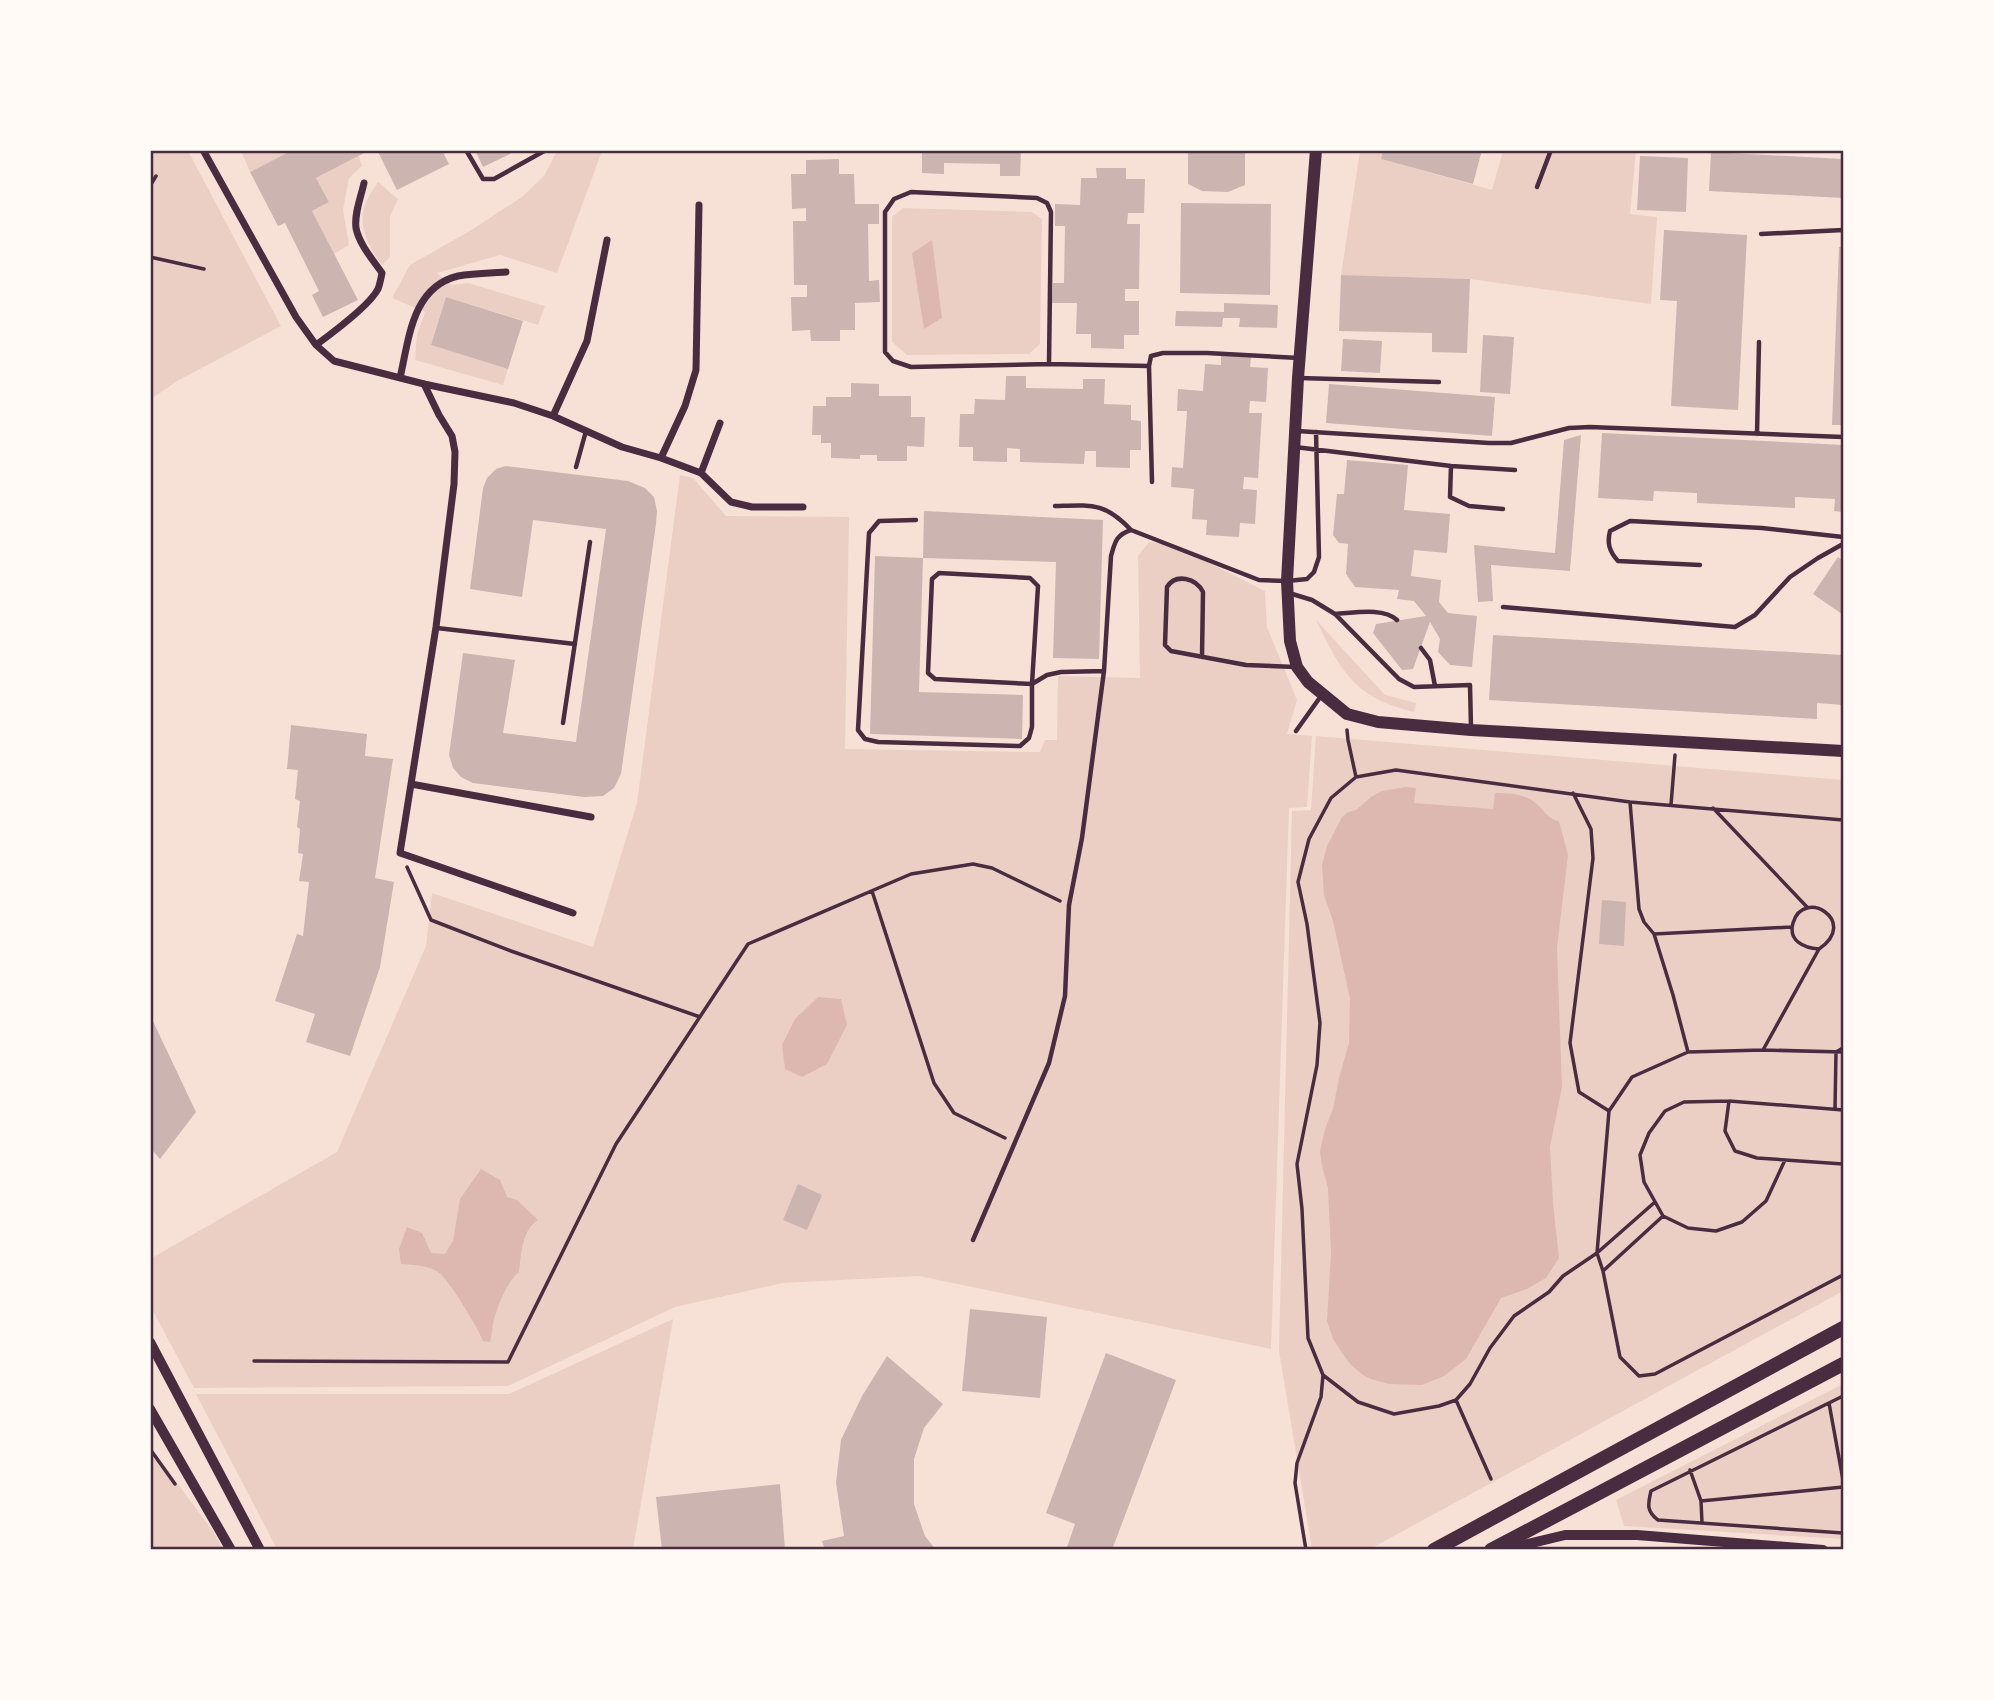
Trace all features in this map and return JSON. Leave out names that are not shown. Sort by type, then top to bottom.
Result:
[{"type":"main road","points":[[1316,150],[1298,378],[1287,587],[1290,641],[1297,667],[1308,682],[1347,714],[1378,722],[1471,730],[1843,751]]},
{"type":"main road","points":[[1434,1549],[1843,1328]]},
{"type":"main road","points":[[1491,1549],[1843,1364]]},
{"type":"street","points":[[203,150],[296,317],[316,345],[334,361],[514,403],[553,416],[622,447],[701,473],[731,502],[752,507],[803,508]]},
{"type":"street","points":[[316,345],[373,296],[380,286],[382,273],[356,229],[356,216],[364,183]]},
{"type":"street","points":[[661,458],[685,406],[696,370],[699,205]]},
{"type":"street","points":[[553,416],[587,341],[607,240]]},
{"type":"street","points":[[400,378],[414,314],[432,289],[457,276],[506,272]]},
{"type":"street","points":[[424,384],[452,436],[455,452],[454,484],[436,627],[400,853],[573,913]]},
{"type":"street","points":[[701,473],[720,423]]},
{"type":"street","points":[[411,784],[591,817]]},
{"type":"street","points":[[150,1342],[260,1549]]},
{"type":"street","points":[[150,1370],[162,1364]]},
{"type":"street","points":[[150,1409],[231,1549]]},
{"type":"street","points":[[1503,1549],[1565,1535],[1606,1535],[1823,1549]]},
{"type":"lane","points":[[466,150],[483,179],[494,179],[546,150]]},
{"type":"lane","points":[[1537,187],[1550,150]]},
{"type":"lane","points":[[1049,364],[1051,212],[1047,204],[1037,198],[912,192],[894,199],[885,212],[885,352],[893,361],[911,366],[1149,366]]},
{"type":"lane","points":[[1761,234],[1843,229]]},
{"type":"lane","points":[[1757,434],[1759,342]]},
{"type":"lane","points":[[1152,482],[1151,355],[1163,353],[1300,358]]},
{"type":"lane","points":[[1298,378],[1440,382]]},
{"type":"lane","points":[[1295,430],[1489,443],[1511,443],[1569,428],[1590,427],[1843,438]]},
{"type":"lane","points":[[576,467],[586,430]]},
{"type":"lane","points":[[1287,587],[1307,579],[1314,572],[1319,557],[1316,432]]},
{"type":"lane","points":[[1294,447],[1451,466],[1515,470]]},
{"type":"lane","points":[[1451,466],[1450,497],[1469,506],[1503,509]]},
{"type":"lane","points":[[1055,506],[1088,505],[1107,510],[1120,518],[1131,530],[1259,580],[1287,587],[1335,614],[1399,678],[1414,687],[1470,685],[1471,730]]},
{"type":"lane","points":[[916,520],[879,521],[869,533],[858,730],[865,739],[878,743],[1020,746],[1029,738],[1032,727],[1032,684],[1038,586],[1030,578],[939,573],[932,579],[928,673],[935,679],[1032,684],[1047,675],[1061,672],[1104,671]]},
{"type":"lane","points":[[1700,565],[1618,561],[1611,554],[1608,541],[1610,531],[1630,521],[1762,528],[1843,537]]},
{"type":"lane","points":[[973,1240],[1049,1063],[1065,996],[1069,905],[1082,838],[1104,671],[1111,556],[1121,533],[1131,530]]},
{"type":"lane","points":[[562,723],[590,542]]},
{"type":"lane","points":[[1503,607],[1735,627],[1755,615],[1790,577],[1843,544]]},
{"type":"lane","points":[[1202,657],[1203,592],[1193,581],[1179,578],[1171,581],[1167,587],[1165,645],[1171,651],[1202,657],[1246,665],[1297,667]]},
{"type":"lane","points":[[1335,614],[1382,612],[1397,620]]},
{"type":"lane","points":[[436,627],[575,644]]},
{"type":"lane","points":[[1421,648],[1430,660],[1435,686]]},
{"type":"lane","points":[[1296,731],[1322,695]]},
{"type":"path","points":[[150,186],[156,176]]},
{"type":"path","points":[[150,257],[204,269]]},
{"type":"path","points":[[1348,740],[1356,777]]},
{"type":"path","points":[[1671,805],[1675,741]]},
{"type":"path","points":[[1306,1549],[1295,1482],[1297,1463],[1321,1398],[1323,1375],[1308,1338],[1302,1209],[1297,1164],[1317,1065],[1320,1023],[1307,925],[1298,882],[1309,839],[1331,798],[1356,777],[1396,770],[1630,802],[1843,820]]},
{"type":"path","points":[[1573,793],[1591,830],[1593,858],[1570,1043],[1579,1092],[1609,1111]]},
{"type":"path","points":[[1630,802],[1639,909],[1644,922],[1654,934],[1688,1052]]},
{"type":"path","points":[[1713,808],[1807,907]]},
{"type":"path","points":[[400,853],[431,920],[700,1017]]},
{"type":"path","points":[[254,1361],[508,1362],[616,1144],[748,943],[911,874],[973,864],[992,868],[1069,905]]},
{"type":"path","points":[[872,891],[934,1083],[954,1113],[1014,1142]]},
{"type":"path","points":[[1763,1051],[1819,949],[1830,942],[1835,929],[1831,916],[1820,908],[1807,907],[1796,915],[1791,927],[1795,940],[1806,948],[1819,949]]},
{"type":"path","points":[[1654,934],[1791,927]]},
{"type":"path","points":[[1835,929],[1843,927]]},
{"type":"path","points":[[1843,1050],[1688,1052],[1632,1077],[1609,1111],[1597,1253],[1620,1357],[1639,1376],[1655,1374],[1843,1275]]},
{"type":"path","points":[[1835,1109],[1836,1052]]},
{"type":"path","points":[[1730,1101],[1725,1131],[1735,1151],[1757,1158],[1843,1164]]},
{"type":"path","points":[[1785,1160],[1766,1202],[1742,1222],[1716,1231],[1688,1228],[1663,1216],[1644,1182],[1640,1155],[1648,1133],[1665,1111],[1684,1102],[1730,1101],[1843,1110]]},
{"type":"path","points":[[1323,1375],[1358,1402],[1394,1414],[1439,1406],[1455,1400],[1470,1384],[1490,1348],[1514,1316],[1549,1292],[1563,1276],[1597,1253],[1655,1202]]},
{"type":"path","points":[[1602,1271],[1663,1216]]},
{"type":"path","points":[[1843,1396],[1651,1491],[1648,1504],[1651,1515],[1658,1520],[1843,1533]]},
{"type":"path","points":[[1455,1400],[1491,1479]]},
{"type":"path","points":[[1829,1403],[1843,1480]]},
{"type":"path","points":[[1690,1470],[1701,1501],[1702,1523]]},
{"type":"path","points":[[1701,1501],[1843,1487]]},
{"type":"shaded area","points":[[151,151],[188,151],[281,326],[179,380],[151,399]]},
{"type":"shaded area","points":[[241,151],[293,151],[250,172]]},
{"type":"shaded area","points":[[557,151],[602,151],[557,273],[500,255],[437,273],[452,285],[468,283],[545,306],[538,325],[446,297],[431,345],[508,369],[503,385],[415,360],[417,335],[425,312],[392,298],[410,265],[522,197],[544,176]]},
{"type":"shaded area","points":[[1360,151],[1383,151],[1381,159],[1492,190],[1503,151],[1636,151],[1630,214],[1657,217],[1651,304],[1470,279],[1341,275]]},
{"type":"shaded area","points":[[359,156],[362,166],[349,178],[343,210],[349,245],[334,254],[312,211],[329,202],[316,178]]},
{"type":"shaded area","points":[[378,182],[398,199],[390,217],[390,257],[382,265],[365,235],[362,219],[366,202]]},
{"type":"shaded area","points":[[903,208],[1032,212],[1042,219],[1040,344],[1029,354],[907,355],[892,342],[892,217]]},
{"type":"shaded area","points":[[932,240],[942,318],[924,329],[912,253]]},
{"type":"shaded area","points":[[680,475],[693,478],[726,516],[849,517],[845,749],[1040,752],[1045,740],[1057,740],[1058,676],[1140,678],[1138,556],[1149,542],[1176,546],[1265,591],[1267,627],[1297,700],[1287,734],[1312,736],[1307,807],[1289,808],[1271,1349],[919,1276],[783,1283],[675,1307],[508,1386],[194,1388],[151,1307],[150,1259],[337,1152],[426,946],[432,893],[593,947],[637,803]]},
{"type":"shaded area","points":[[1316,620],[1385,695],[1416,703],[1414,712],[1377,699],[1352,680],[1334,655]]},
{"type":"shaded area","points":[[1316,736],[1843,780],[1843,1291],[1370,1549],[1312,1549],[1279,1351],[1292,811],[1311,810]]},
{"type":"shaded area","points":[[1416,788],[1414,803],[1493,809],[1495,793],[1515,794],[1529,799],[1559,821],[1568,855],[1557,948],[1562,1087],[1550,1147],[1559,1258],[1546,1278],[1527,1289],[1501,1298],[1466,1359],[1444,1376],[1422,1385],[1389,1384],[1363,1375],[1351,1365],[1333,1339],[1327,1321],[1331,1253],[1328,1188],[1320,1151],[1349,1043],[1350,999],[1333,921],[1324,895],[1322,865],[1327,846],[1342,817],[1382,791]]},
{"type":"shaded area","points":[[818,997],[841,999],[847,1025],[827,1064],[802,1077],[785,1069],[782,1045],[795,1019]]},
{"type":"shaded area","points":[[481,1169],[500,1180],[507,1197],[517,1200],[538,1220],[525,1236],[519,1272],[506,1288],[499,1303],[490,1342],[483,1341],[443,1276],[429,1268],[401,1264],[399,1249],[407,1227],[422,1233],[431,1253],[445,1254],[453,1241],[460,1199]]},
{"type":"shaded area","points":[[673,1319],[633,1549],[277,1549],[196,1394],[509,1394]]},
{"type":"shaded area","points":[[1843,1384],[1843,1539],[1624,1526],[1616,1500]]},
{"type":"shaded area","points":[[150,1456],[161,1461],[223,1549],[151,1549]]},
{"type":"building","points":[[293,150],[370,150],[316,178],[329,202],[312,211],[358,300],[323,317],[312,295],[319,291],[285,223],[278,226],[250,172]]},
{"type":"building","points":[[377,150],[442,150],[449,164],[397,190]]},
{"type":"building","points":[[475,150],[518,150],[483,167]]},
{"type":"building","points":[[922,150],[1021,150],[1020,176],[1000,176],[1000,164],[944,163],[944,174],[922,173]]},
{"type":"building","points":[[1188,150],[1245,150],[1245,185],[1228,192],[1202,191],[1188,184]]},
{"type":"building","points":[[1383,150],[1482,150],[1473,184],[1381,159]]},
{"type":"building","points":[[1711,152],[1843,159],[1843,198],[1709,191]]},
{"type":"building","points":[[1640,156],[1688,158],[1686,212],[1637,210]]},
{"type":"building","points":[[839,159],[839,174],[854,174],[855,204],[879,204],[879,224],[868,224],[869,281],[879,280],[880,302],[855,303],[855,330],[840,330],[840,341],[811,341],[810,330],[792,331],[791,297],[807,297],[807,285],[794,285],[793,221],[806,221],[806,208],[792,209],[791,174],[806,174],[806,160]]},
{"type":"building","points":[[1096,168],[1126,168],[1126,179],[1145,179],[1144,213],[1128,213],[1127,224],[1140,224],[1139,289],[1125,289],[1125,301],[1139,301],[1139,335],[1124,335],[1124,349],[1091,348],[1091,334],[1076,334],[1077,303],[1052,303],[1053,283],[1064,283],[1065,226],[1055,226],[1055,204],[1080,205],[1081,178],[1097,178]]},
{"type":"building","points":[[1181,203],[1271,204],[1270,295],[1180,293]]},
{"type":"building","points":[[1664,230],[1747,235],[1738,410],[1671,406],[1677,301],[1660,300]]},
{"type":"building","points":[[1839,247],[1843,247],[1843,425],[1832,425]]},
{"type":"building","points":[[1341,275],[1470,279],[1467,353],[1432,352],[1432,333],[1339,331]]},
{"type":"building","points":[[446,297],[523,321],[508,369],[431,345]]},
{"type":"building","points":[[1224,303],[1278,305],[1277,328],[1239,327],[1240,318],[1223,318],[1222,327],[1175,326],[1176,311],[1224,312]]},
{"type":"building","points":[[1483,335],[1514,337],[1510,394],[1480,392]]},
{"type":"building","points":[[1343,339],[1382,341],[1380,373],[1341,371]]},
{"type":"building","points":[[1221,355],[1251,357],[1250,367],[1268,368],[1266,402],[1250,401],[1249,413],[1262,413],[1258,478],[1244,477],[1243,489],[1257,490],[1255,524],[1240,523],[1239,537],[1206,535],[1207,520],[1192,519],[1194,489],[1171,487],[1172,467],[1183,468],[1187,411],[1177,411],[1178,389],[1203,391],[1205,364],[1221,365]]},
{"type":"building","points":[[1006,376],[1026,376],[1026,388],[1083,389],[1083,379],[1105,379],[1104,404],[1131,405],[1131,420],[1141,421],[1141,450],[1130,450],[1130,468],[1096,467],[1096,451],[1085,451],[1084,464],[1020,462],[1020,449],[1007,448],[1007,462],[973,461],[973,447],[959,447],[960,414],[974,414],[975,399],[1005,400]]},
{"type":"building","points":[[851,383],[879,384],[879,396],[911,396],[911,417],[925,417],[924,447],[907,446],[907,461],[877,461],[877,455],[860,455],[860,459],[831,458],[831,443],[821,443],[821,435],[812,435],[813,406],[826,406],[826,397],[851,397]]},
{"type":"building","points":[[1329,384],[1495,397],[1492,436],[1326,423]]},
{"type":"building","points":[[1602,433],[1843,445],[1843,512],[1834,511],[1835,499],[1795,497],[1795,508],[1697,503],[1697,493],[1654,491],[1653,501],[1598,498]]},
{"type":"building","points":[[1581,435],[1570,571],[1491,565],[1493,601],[1478,602],[1474,545],[1555,553],[1564,440]]},
{"type":"building","points":[[1347,460],[1408,465],[1404,510],[1450,514],[1447,553],[1414,550],[1411,576],[1441,580],[1439,602],[1448,613],[1477,616],[1472,667],[1450,665],[1438,652],[1440,639],[1430,622],[1413,669],[1402,670],[1373,633],[1376,624],[1426,616],[1414,601],[1397,599],[1399,590],[1355,587],[1346,574],[1348,544],[1339,543],[1333,535],[1337,494],[1344,494]]},
{"type":"building","points":[[506,466],[628,481],[645,488],[654,497],[656,524],[621,774],[614,788],[603,796],[584,797],[473,783],[461,777],[453,768],[449,755],[463,653],[515,660],[503,733],[576,742],[606,529],[533,520],[522,597],[470,589],[483,488],[487,478],[496,469]]},
{"type":"building","points":[[924,511],[1103,520],[1099,659],[1053,658],[1056,562],[923,558]]},
{"type":"building","points":[[875,556],[923,558],[919,692],[1023,695],[1022,739],[870,734]]},
{"type":"building","points":[[1838,557],[1843,561],[1842,614],[1813,594]]},
{"type":"building","points":[[1493,635],[1843,655],[1843,705],[1817,703],[1817,719],[1489,700]]},
{"type":"building","points":[[291,725],[367,734],[365,756],[393,759],[375,878],[394,882],[380,967],[350,1056],[306,1042],[315,1014],[275,1001],[297,934],[303,936],[309,882],[299,881],[303,854],[298,853],[300,801],[295,799],[298,770],[287,769]]},
{"type":"building","points":[[1602,900],[1626,902],[1624,946],[1599,944]]},
{"type":"building","points":[[150,1015],[196,1112],[160,1159],[153,1151],[150,1152]]},
{"type":"building","points":[[798,1184],[822,1195],[807,1230],[783,1220]]},
{"type":"building","points":[[970,1309],[1047,1317],[1040,1398],[962,1391]]},
{"type":"building","points":[[1106,1353],[1176,1380],[1112,1550],[1066,1550],[1075,1524],[1046,1513]]},
{"type":"building","points":[[887,1356],[943,1404],[924,1428],[914,1459],[914,1504],[925,1536],[936,1550],[825,1550],[822,1541],[844,1536],[836,1483],[841,1440],[862,1396]]},
{"type":"building","points":[[780,1484],[785,1550],[662,1550],[656,1497]]}]
